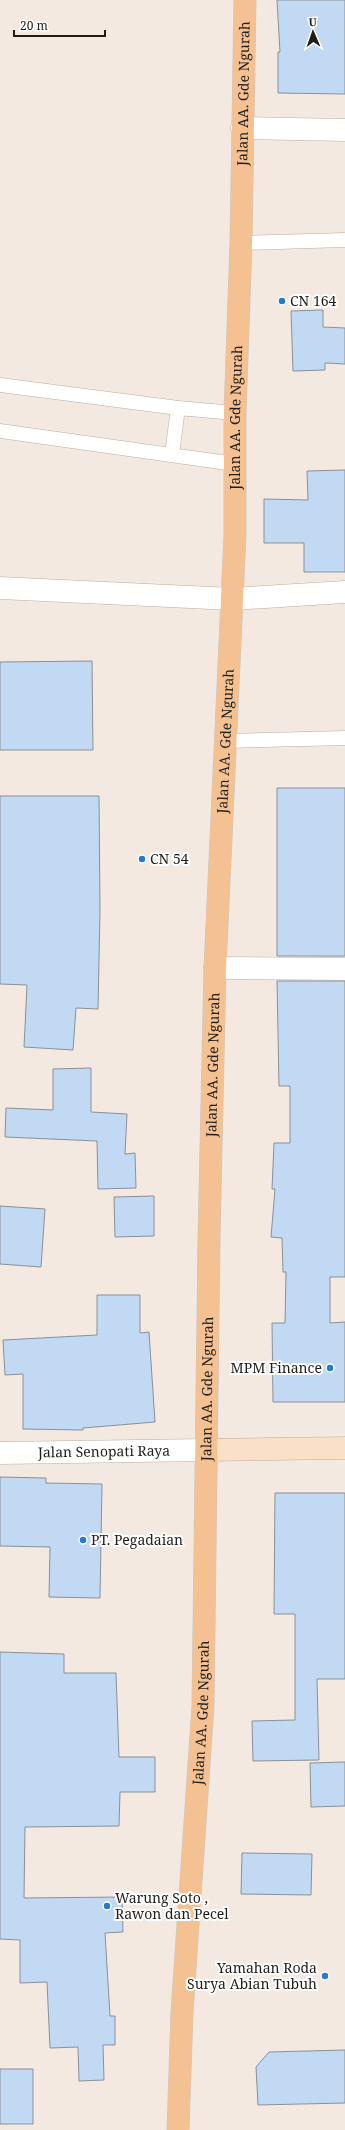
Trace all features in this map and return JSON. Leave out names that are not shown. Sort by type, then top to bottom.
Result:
[{"type":"main road","name":"Jalan AA. Gde Ngurah","points":[[178,2130],[182,2012],[203,1706],[209,1239],[216,968],[227,741],[236,464],[235,413],[241,243],[245,0]]},
{"type":"street","points":[[242,128],[345,130]]},
{"type":"street","points":[[0,588],[232,599],[345,592]]},
{"type":"street","points":[[216,968],[345,969]]},
{"type":"street","points":[[207,1450],[345,1448]]},
{"type":"street","name":"Jalan Senopati Raya","points":[[0,1453],[207,1450]]},
{"type":"lane","points":[[241,243],[345,240]]},
{"type":"lane","points":[[0,385],[178,408],[235,413]]},
{"type":"lane","points":[[172,454],[178,408]]},
{"type":"lane","points":[[0,431],[236,464]]},
{"type":"lane","points":[[227,741],[345,738]]},
{"type":"building","points":[[277,0],[345,0],[345,94],[278,93],[278,52],[280,52]]},
{"type":"building","points":[[323,310],[323,327],[345,328],[345,364],[325,363],[325,370],[293,371],[291,311]]},
{"type":"building","points":[[345,470],[345,572],[304,572],[304,543],[264,543],[264,499],[308,500],[307,471]]},
{"type":"building","points":[[92,661],[93,750],[0,750],[0,662]]},
{"type":"building","points":[[277,788],[345,788],[345,956],[277,956]]},
{"type":"building","points":[[0,796],[99,796],[100,910],[98,1009],[76,1008],[73,1050],[24,1047],[27,985],[0,984]]},
{"type":"building","points":[[277,981],[345,981],[345,1277],[330,1277],[330,1323],[345,1322],[345,1402],[273,1402],[272,1323],[285,1323],[286,1272],[283,1272],[282,1238],[271,1237],[275,1189],[272,1189],[274,1143],[290,1143],[290,1086],[279,1086]]},
{"type":"building","points":[[91,1068],[91,1112],[127,1114],[125,1154],[135,1153],[136,1188],[98,1189],[97,1141],[5,1137],[6,1108],[53,1110],[53,1069]]},
{"type":"building","points":[[154,1196],[154,1236],[115,1237],[114,1197]]},
{"type":"building","points":[[0,1206],[45,1209],[41,1267],[0,1264]]},
{"type":"building","points":[[97,1295],[140,1295],[140,1333],[149,1332],[155,1422],[83,1428],[83,1430],[23,1429],[23,1374],[5,1375],[3,1340],[97,1335]]},
{"type":"building","points":[[0,1477],[46,1478],[46,1483],[102,1484],[100,1598],[49,1597],[50,1547],[0,1546]]},
{"type":"building","points":[[275,1493],[345,1493],[345,1679],[317,1679],[319,1760],[253,1761],[252,1721],[295,1720],[295,1614],[274,1614]]},
{"type":"building","points":[[0,1652],[64,1654],[64,1673],[116,1673],[119,1757],[155,1757],[155,1792],[120,1792],[119,1826],[25,1827],[24,1898],[122,1897],[123,1932],[105,1933],[110,2016],[115,2016],[115,2045],[103,2045],[104,2080],[79,2081],[78,2047],[50,2048],[47,1982],[20,1983],[20,1940],[0,1939]]},
{"type":"building","points":[[345,1762],[345,1806],[311,1807],[310,1763]]},
{"type":"building","points":[[242,1853],[312,1854],[311,1895],[241,1894]]},
{"type":"building","points":[[345,2050],[345,2103],[258,2105],[256,2067],[269,2052]]},
{"type":"building","points":[[0,2069],[33,2069],[33,2124],[0,2124]]},
{"type":"place","name":"CN 164","points":[[282,301]]},
{"type":"place","name":"CN 54","points":[[142,859]]},
{"type":"place","name":"MPM Finance","points":[[330,1368]]},
{"type":"place","name":"PT. Pegadaian","points":[[83,1540]]},
{"type":"place","name":"Warung Soto , Rawon dan Pecel","points":[[107,1906]]},
{"type":"place","name":"Yamahan Roda Surya Abian Tubuh","points":[[325,1976]]}]
